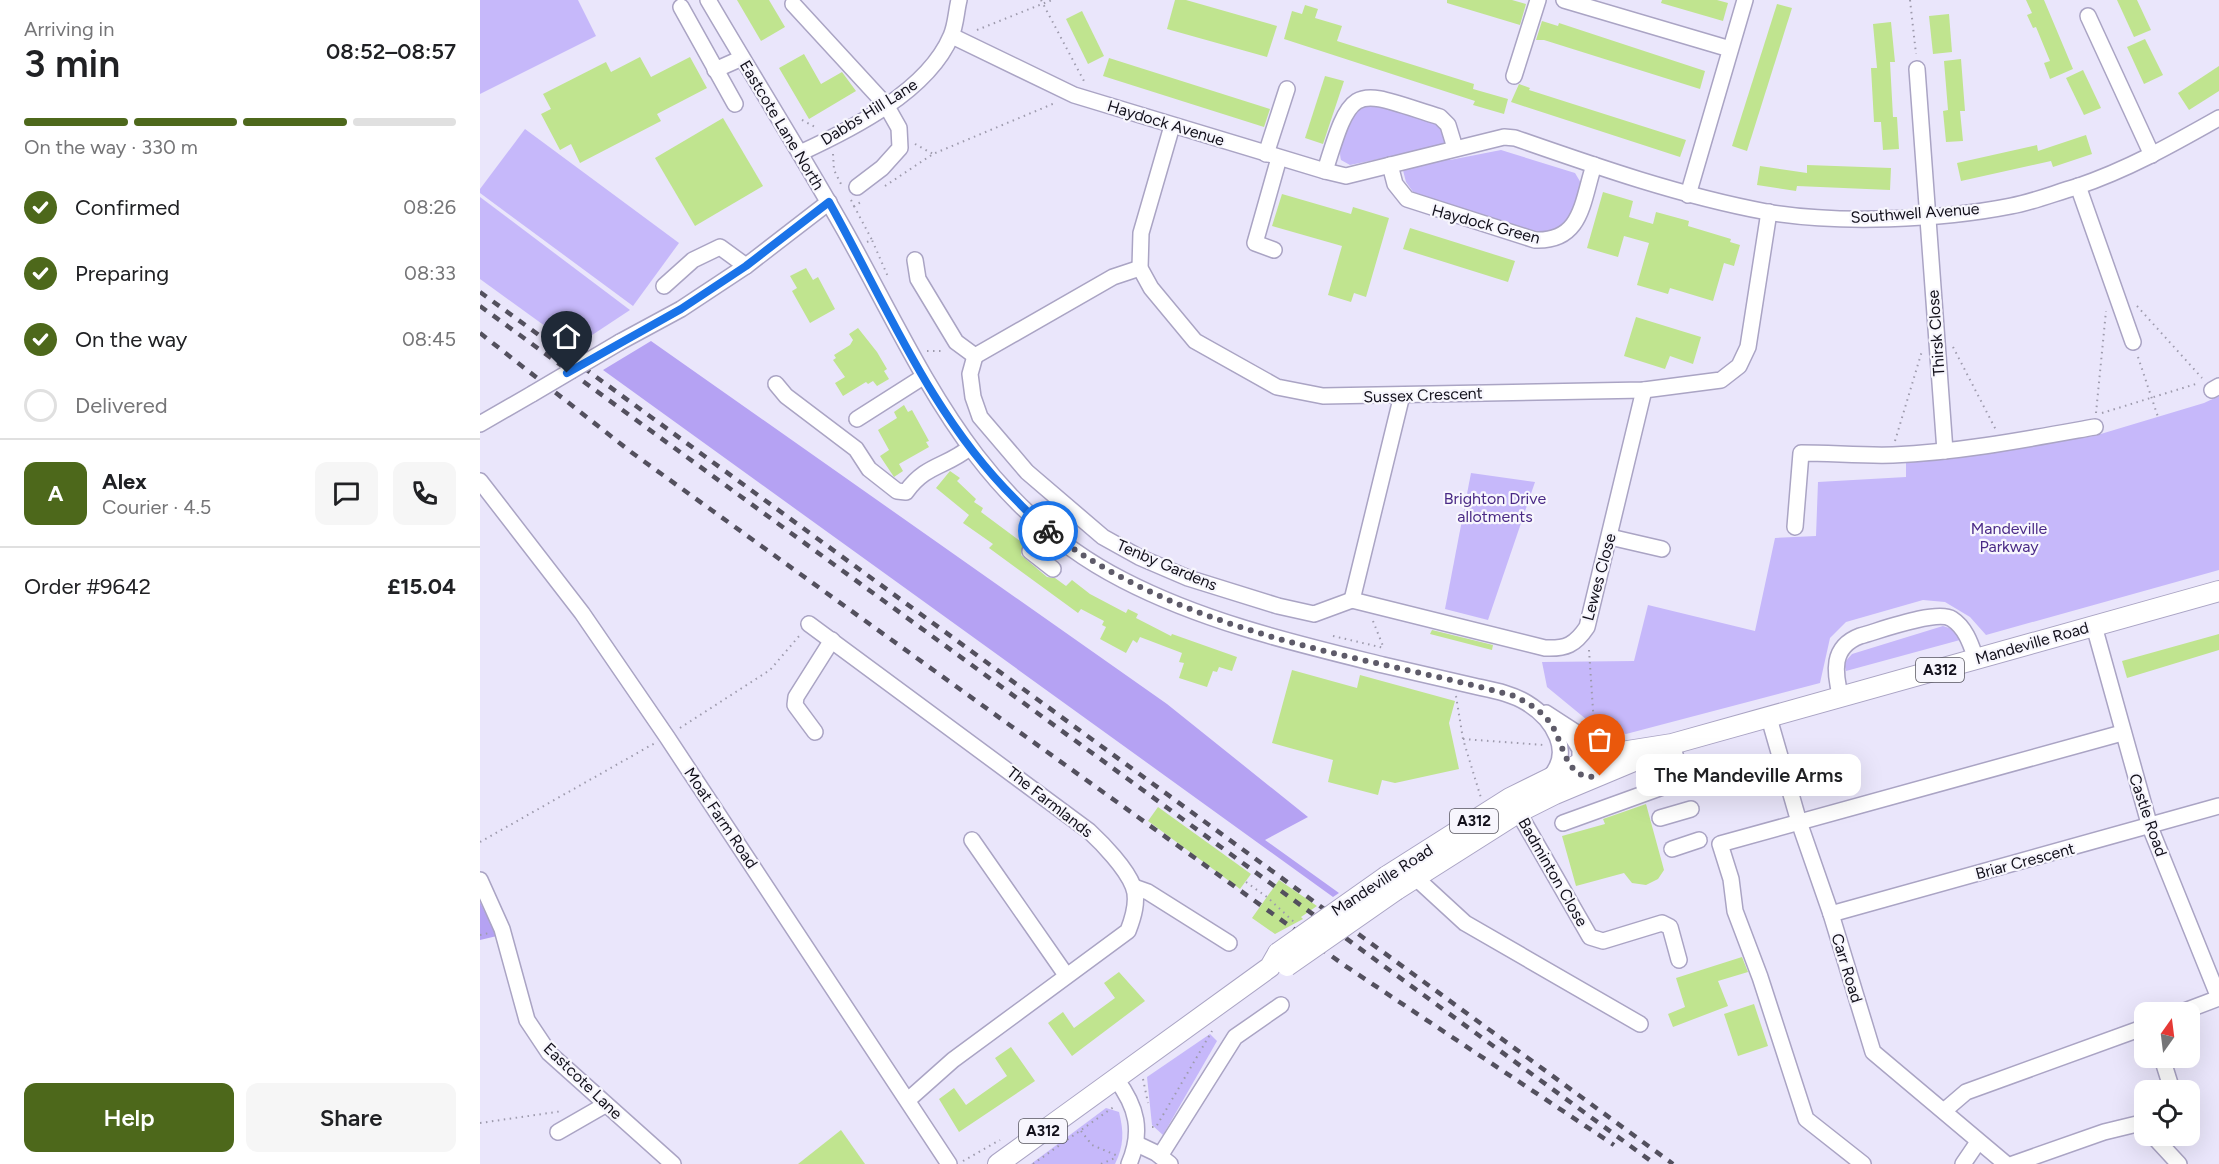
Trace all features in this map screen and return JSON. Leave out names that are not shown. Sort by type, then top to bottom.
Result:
[{"type":"main road","name":"Mandeville Road","points":[[998,1164],[1486,814],[1515,805],[1575,773],[1624,751],[1672,744],[1769,718],[2219,591]]},
{"type":"main road","name":"Mandeville Road","points":[[1392,883],[1416,878],[1548,779],[1575,773],[1600,776],[1672,744]]},
{"type":"street","name":"Eastcote Lane North","points":[[708,0],[829,202],[922,377],[969,448],[995,479],[1058,538],[1084,558],[1122,580],[1220,621],[1514,696],[1592,741],[1624,751]]},
{"type":"street","name":"Dabbs Hill Lane","points":[[800,153],[885,105],[927,75],[952,36],[959,0]]},
{"type":"street","points":[[1514,76],[1539,0]]},
{"type":"street","points":[[1564,0],[1730,49]]},
{"type":"street","points":[[1688,195],[1745,0]]},
{"type":"street","points":[[793,4],[885,105],[902,137],[900,148],[882,168],[853,192]]},
{"type":"street","points":[[681,7],[735,104]]},
{"type":"street","points":[[2088,16],[2152,155]]},
{"type":"street","name":"Haydock Avenue","points":[[952,36],[1077,96],[1273,156],[1346,176],[1390,165]]},
{"type":"street","points":[[715,70],[742,58]]},
{"type":"street","name":"Thirsk Close","points":[[1917,69],[1945,451]]},
{"type":"street","points":[[1274,250],[1255,243],[1287,89]]},
{"type":"street","points":[[1325,171],[1341,120],[1348,107],[1361,98],[1374,96],[1440,117],[1448,125],[1455,148]]},
{"type":"street","name":"Southwell Avenue","points":[[1390,165],[1496,138],[1515,138],[1688,195],[1769,212],[1863,219],[1928,216],[2011,206],[2078,186],[2152,155],[2219,118]]},
{"type":"street","points":[[915,260],[918,279],[960,345],[975,356],[1113,277],[1140,268],[1141,233],[1172,126]]},
{"type":"street","name":"Haydock Green","points":[[1390,165],[1395,184],[1407,199],[1536,240],[1551,241],[1565,235],[1575,223],[1594,165]]},
{"type":"street","points":[[2078,186],[2133,342]]},
{"type":"street","points":[[480,424],[681,309],[746,266],[829,202]]},
{"type":"street","name":"Sussex Crescent","points":[[1140,268],[1163,305],[1195,340],[1277,387],[1323,396],[1644,390],[1721,380],[1739,366],[1748,347],[1769,212]]},
{"type":"street","points":[[664,286],[693,260],[720,247],[746,266]]},
{"type":"street","name":"Tenby Gardens","points":[[975,356],[970,374],[973,397],[980,417],[1027,472],[1103,537],[1140,557],[1188,578],[1278,606],[1314,614],[1358,601]]},
{"type":"street","points":[[857,419],[922,377]]},
{"type":"street","points":[[776,384],[786,396],[856,449],[869,469],[897,491],[906,492],[924,471],[969,448]]},
{"type":"street","name":"Lewes Close","points":[[1358,601],[1545,648],[1564,649],[1578,641],[1587,627],[1644,390]]},
{"type":"street","points":[[1358,601],[1402,395]]},
{"type":"street","points":[[1795,527],[1801,453],[1891,455],[1945,451],[2095,421]]},
{"type":"street","name":"Moat Farm Road","points":[[480,481],[588,622],[951,1163]]},
{"type":"street","points":[[1610,537],[1662,549]]},
{"type":"street","points":[[1042,560],[1058,538]]},
{"type":"street","points":[[1841,698],[1836,677],[1836,658],[1848,641],[1860,636],[1937,615],[1951,618],[1970,640],[1976,659]]},
{"type":"street","name":"The Farmlands","points":[[809,624],[1089,831],[1102,843],[1134,887]]},
{"type":"street","name":"Castle Road","points":[[2094,626],[2150,827],[2219,998]]},
{"type":"street","points":[[815,732],[795,705],[796,697],[832,640]]},
{"type":"street","name":"Eastcote Lane North","points":[[1533,706],[1551,723],[1575,773]]},
{"type":"street","name":"Carr Road","points":[[1769,718],[1799,822],[1831,914],[1873,1052],[1945,1110],[1978,1142],[2006,1164]]},
{"type":"street","name":"Eastcote Lane North","points":[[1557,719],[1577,742],[1575,773]]},
{"type":"street","points":[[1863,1164],[1806,1119],[1760,977],[1734,911],[1731,879],[1720,844],[2122,733]]},
{"type":"street","points":[[1548,779],[1559,760],[1560,743]]},
{"type":"street","points":[[1563,823],[1680,773],[1672,744]]},
{"type":"street","name":"Badminton Close","points":[[1515,805],[1590,937],[1603,941],[1662,923],[1671,927],[1679,960]]},
{"type":"street","name":"Briar Crescent","points":[[1831,914],[2219,806]]},
{"type":"street","points":[[1660,818],[1691,809]]},
{"type":"street","points":[[972,840],[1066,975]]},
{"type":"street","points":[[1672,849],[1699,840]]},
{"type":"street","points":[[1416,878],[1465,923],[1640,1024]]},
{"type":"street","name":"Eastcote Lane","points":[[480,880],[502,929],[527,1020],[549,1053],[673,1164]]},
{"type":"street","points":[[908,1100],[953,1060],[1128,931],[1135,914],[1134,887],[1149,892],[1229,943]]},
{"type":"street","points":[[2200,1005],[2219,998]]},
{"type":"street","points":[[1137,1144],[1165,1160],[1235,1037],[1281,1005]]},
{"type":"street","points":[[1945,1110],[1966,1092],[2134,1031]]},
{"type":"street","points":[[1116,1078],[1129,1096],[1135,1112],[1137,1144],[1123,1160]]},
{"type":"street","points":[[558,1132],[605,1104]]},
{"type":"street","points":[[2013,1164],[2104,1131],[2134,1125]]},
{"type":"street","points":[[1963,1164],[1978,1142]]},
{"type":"street","points":[[2162,1146],[2179,1164]]},
{"type":"path","points":[[884,187],[933,154],[1077,96],[1085,83],[1041,0]]},
{"type":"path","points":[[972,32],[1052,0]]},
{"type":"path","points":[[1910,0],[1917,69]]},
{"type":"path","points":[[802,120],[817,128]]},
{"type":"path","points":[[902,137],[933,154]]},
{"type":"path","points":[[833,154],[834,170],[853,192],[854,206],[872,240]]},
{"type":"path","points":[[853,192],[854,206]]},
{"type":"path","points":[[2106,310],[2095,421],[2152,398],[2205,382],[2133,302]]},
{"type":"path","points":[[2133,342],[2157,417]]},
{"type":"path","points":[[921,351],[953,351],[960,345]]},
{"type":"path","points":[[1358,601],[1385,649],[1384,655]]},
{"type":"path","points":[[675,731],[770,670],[809,624]]},
{"type":"path","points":[[1587,627],[1595,732],[1592,741]]},
{"type":"path","points":[[1453,681],[1463,739],[1486,814]]},
{"type":"path","points":[[1463,739],[1560,743]]},
{"type":"path","points":[[480,842],[662,740]]},
{"type":"path","points":[[1246,882],[1267,897],[1295,923]]},
{"type":"path","points":[[1150,1125],[1155,1127],[1213,1029],[1203,1035]]},
{"type":"path","points":[[1142,1075],[1148,1108]]},
{"type":"path","points":[[1139,1088],[1144,1085]]},
{"type":"path","points":[[1033,1164],[1119,1103]]},
{"type":"path","points":[[480,1123],[571,1110]]},
{"type":"path","points":[[1081,1131],[1092,1145],[1123,1160]]},
{"type":"path","points":[[951,1163],[970,1158]]},
{"type":"path","points":[[1101,1164],[1113,1158]]},
{"type":"green space","points":[[480,0],[578,0],[596,36],[480,94]]},
{"type":"green space","points":[[1376,102],[1437,121],[1446,137],[1450,160],[1501,150],[1575,173],[1581,183],[1569,221],[1558,232],[1539,233],[1416,196],[1406,182],[1399,155],[1350,165],[1341,160],[1340,146],[1351,116],[1361,106]]},
{"type":"green space","points":[[525,129],[679,243],[633,306],[480,193],[480,189]]},
{"type":"green space","points":[[480,197],[630,310],[574,347],[480,279]]},
{"type":"green space","name":"Mandeville Parkway","points":[[2219,396],[2219,570],[1986,635],[1970,617],[1945,602],[1923,600],[1846,622],[1830,638],[1820,683],[1626,734],[1592,724],[1547,687],[1542,662],[1634,661],[1648,605],[1755,631],[1775,538],[1816,536],[1818,482],[1906,477],[1906,463],[2094,436],[2204,403]]},
{"type":"green space","name":"Brighton Drive allotments","points":[[1471,473],[1535,482],[1488,620],[1445,609]]},
{"type":"green space","points":[[1943,626],[1952,629],[1960,640],[1846,671],[1844,663],[1852,654]]},
{"type":"green space","points":[[1210,1034],[1217,1041],[1163,1135],[1152,1125],[1147,1077]]},
{"type":"green space","points":[[1106,1108],[1119,1112],[1122,1126],[1122,1144],[1115,1164],[1031,1164]]},
{"type":"shaded area","points":[[651,341],[1167,704],[1308,817],[1265,840],[1339,893],[1333,897],[603,370]]},
{"type":"shaded area","points":[[480,902],[497,936],[480,940]]},
{"type":"building","points":[[737,0],[769,0],[785,27],[761,41]]},
{"type":"building","points":[[1175,0],[1186,0],[1277,26],[1267,57],[1167,29]]},
{"type":"building","points":[[1447,0],[1512,0],[1526,4],[1520,25],[1447,3]]},
{"type":"building","points":[[1662,0],[1717,0],[1728,3],[1723,21],[1661,3]]},
{"type":"building","points":[[2026,0],[2044,0],[2073,69],[2050,79],[2044,63],[2050,61],[2036,27],[2033,28],[2027,15],[2032,13]]},
{"type":"building","points":[[2117,0],[2137,0],[2151,30],[2134,37]]},
{"type":"building","points":[[1777,4],[1792,8],[1747,151],[1732,146]]},
{"type":"building","points":[[1305,5],[1318,9],[1315,18],[1342,26],[1337,41],[1474,84],[1473,89],[1508,99],[1504,114],[1473,105],[1475,101],[1284,39],[1292,11],[1302,14]]},
{"type":"building","points":[[1082,11],[1104,56],[1088,64],[1066,19]]},
{"type":"building","points":[[1949,14],[1952,52],[1933,54],[1929,16]]},
{"type":"building","points":[[1542,21],[1558,26],[1559,23],[1705,71],[1700,89],[1544,40],[1536,40]]},
{"type":"building","points":[[1891,22],[1895,62],[1890,62],[1893,117],[1897,117],[1899,149],[1883,150],[1881,122],[1874,122],[1871,68],[1877,68],[1873,24]]},
{"type":"building","points":[[2145,39],[2163,75],[2144,84],[2127,47]]},
{"type":"building","points":[[804,54],[821,84],[842,72],[856,91],[809,119],[779,68]]},
{"type":"building","points":[[640,57],[651,77],[690,57],[707,88],[657,114],[661,121],[580,163],[571,144],[560,150],[541,114],[551,109],[543,94],[606,62],[611,72]]},
{"type":"building","points":[[1109,58],[1270,109],[1264,127],[1103,76]]},
{"type":"building","points":[[1961,59],[1965,111],[1960,111],[1963,141],[1946,142],[1943,111],[1948,110],[1944,61]]},
{"type":"building","points":[[2219,66],[2219,91],[2189,110],[2178,93]]},
{"type":"building","points":[[2083,70],[2101,108],[2084,115],[2066,78]]},
{"type":"building","points":[[1325,76],[1344,81],[1323,144],[1305,138]]},
{"type":"building","points":[[1519,84],[1530,88],[1529,90],[1686,140],[1680,157],[1511,102]]},
{"type":"building","points":[[723,118],[763,186],[695,226],[655,158]]},
{"type":"building","points":[[2086,135],[2092,154],[2053,167],[2051,161],[1961,181],[1957,163],[2037,145],[2038,151]]},
{"type":"building","points":[[1807,165],[1891,168],[1890,190],[1797,186],[1796,191],[1757,185],[1760,166],[1807,173]]},
{"type":"building","points":[[1603,192],[1633,201],[1629,217],[1653,224],[1656,212],[1689,221],[1688,226],[1731,239],[1730,242],[1740,245],[1734,266],[1724,263],[1713,301],[1670,288],[1668,294],[1637,285],[1649,243],[1624,236],[1618,257],[1587,248]]},
{"type":"building","points":[[1282,194],[1351,214],[1353,207],[1389,218],[1366,297],[1354,293],[1351,302],[1328,295],[1342,246],[1272,226]]},
{"type":"building","points":[[1410,228],[1515,261],[1508,282],[1403,249]]},
{"type":"building","points":[[806,268],[813,280],[818,277],[835,309],[810,323],[792,291],[797,288],[790,276]]},
{"type":"building","points":[[1636,317],[1701,337],[1693,364],[1670,356],[1665,369],[1624,356]]},
{"type":"building","points":[[858,328],[877,352],[887,369],[884,371],[889,379],[877,386],[873,381],[868,384],[866,382],[843,396],[835,383],[845,377],[833,360],[836,358],[834,355],[850,345],[853,340],[849,334]]},
{"type":"building","points":[[904,405],[908,412],[912,410],[929,441],[926,442],[929,447],[899,464],[903,471],[894,477],[880,456],[889,450],[878,430],[897,418],[894,412]]},
{"type":"building","points":[[950,471],[960,478],[957,481],[976,499],[974,502],[983,508],[981,512],[1024,544],[1021,555],[1047,577],[1055,578],[1066,586],[1072,580],[1090,594],[1126,613],[1128,609],[1138,614],[1136,618],[1171,636],[1172,634],[1237,657],[1232,671],[1219,667],[1217,672],[1213,671],[1207,687],[1179,678],[1184,663],[1179,662],[1182,653],[1140,637],[1137,643],[1133,640],[1126,653],[1100,639],[1106,627],[1102,625],[1104,621],[1081,609],[1078,613],[989,548],[993,544],[963,523],[969,515],[936,488]]},
{"type":"building","points":[[1432,630],[1493,645],[1492,650],[1430,634]]},
{"type":"building","points":[[2219,634],[2219,650],[2127,678],[2122,661]]},
{"type":"building","points":[[1292,670],[1357,688],[1360,675],[1455,701],[1449,723],[1459,769],[1395,783],[1382,780],[1378,795],[1328,782],[1333,760],[1272,743]]},
{"type":"building","points":[[1646,804],[1664,870],[1658,879],[1646,885],[1632,883],[1624,873],[1576,886],[1562,836],[1605,824],[1603,819]]},
{"type":"building","points":[[1158,807],[1251,874],[1240,889],[1148,821]]},
{"type":"building","points":[[1279,880],[1317,906],[1301,917],[1303,919],[1275,934],[1252,918]]},
{"type":"building","points":[[1742,957],[1748,972],[1718,981],[1728,1006],[1673,1027],[1668,1014],[1685,1007],[1676,978]]},
{"type":"building","points":[[1119,972],[1145,1001],[1072,1056],[1048,1023],[1063,1012],[1074,1028],[1115,998],[1104,983]]},
{"type":"building","points":[[1754,1004],[1768,1046],[1738,1056],[1724,1014]]},
{"type":"building","points":[[1011,1047],[1035,1081],[959,1132],[939,1099],[954,1088],[966,1105],[1007,1076],[995,1058]]},
{"type":"building","points":[[841,1130],[865,1164],[798,1164]]},
{"type":"railway","points":[[480,292],[1673,1164]]},
{"type":"railway","points":[[480,306],[1655,1164]]},
{"type":"railway","points":[[480,333],[631,452],[1344,965],[1614,1145]]},
{"type":"way so far","points":[[1048,531],[1084,558],[1122,580],[1220,621],[1382,665],[1514,696],[1533,706],[1551,723],[1571,768],[1579,774],[1600,776]]},
{"type":"place","name":"The Mandeville Arms","points":[[1600,776]]},
{"type":"route","points":[[567,373],[681,309],[746,266],[829,202],[922,377],[954,428],[995,479],[1048,531]]}]
